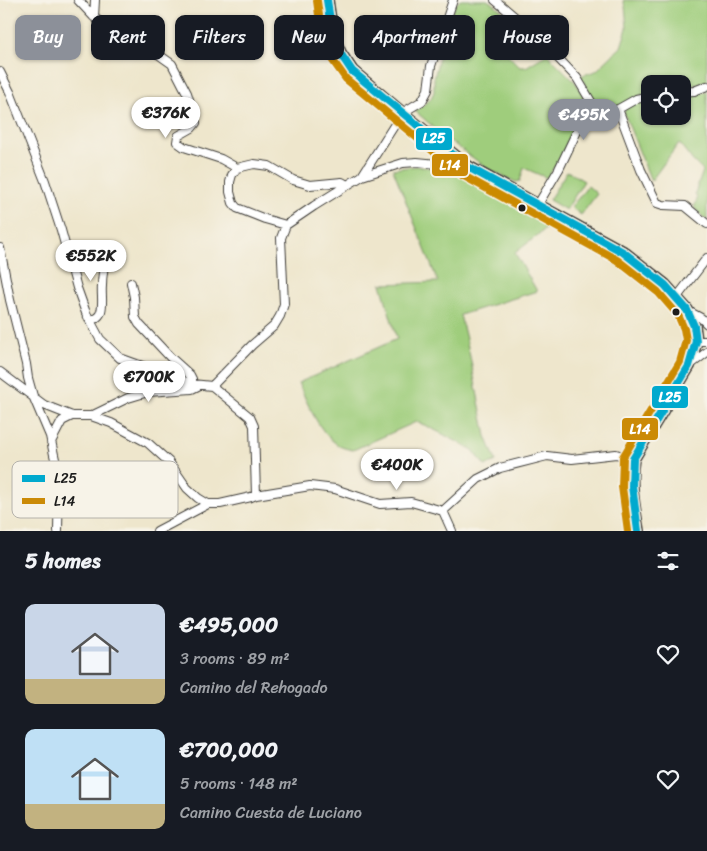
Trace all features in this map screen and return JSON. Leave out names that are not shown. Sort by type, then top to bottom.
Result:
[{"type":"street","points":[[78,0],[93,15]]},
{"type":"street","points":[[94,15],[95,0]]},
{"type":"street","points":[[327,0],[332,34],[340,53],[352,71],[468,167],[623,252],[665,285],[687,310],[701,341],[689,366],[634,459],[631,471],[632,490],[638,531]]},
{"type":"street","points":[[362,176],[402,113],[422,101],[428,90],[431,66],[453,0]]},
{"type":"street","points":[[495,0],[535,34],[577,78],[596,110],[598,118]]},
{"type":"street","points":[[165,59],[172,64],[187,93],[196,123],[192,128],[178,136],[177,142],[184,147],[221,159],[237,168]]},
{"type":"street","points":[[0,72],[10,92],[45,181],[86,313],[100,339],[120,358],[196,385],[212,386],[250,417],[254,426],[256,495]]},
{"type":"street","points":[[691,91],[707,86]]},
{"type":"street","points":[[537,206],[559,169],[579,127],[586,122],[604,117],[641,98]]},
{"type":"street","points":[[618,109],[641,170],[657,203],[685,206],[707,224]]},
{"type":"street","points":[[212,386],[252,345],[274,326],[280,316],[284,304],[281,238],[286,226],[362,176],[403,163],[417,162],[468,167]]},
{"type":"street","points":[[286,226],[238,208],[233,202],[230,192],[232,175],[237,168],[254,164],[269,166],[293,180],[310,185],[342,182],[347,185]]},
{"type":"street","points":[[0,248],[10,300],[33,396],[51,442],[55,461]]},
{"type":"street","points":[[90,321],[98,318],[100,314],[103,267],[107,253]]},
{"type":"street","points":[[677,297],[707,258]]},
{"type":"street","points":[[131,283],[135,317],[139,324],[190,375],[196,385]]},
{"type":"street","points":[[687,310],[707,324]]},
{"type":"street","points":[[689,366],[707,352]]},
{"type":"street","points":[[0,372],[44,405],[72,416],[91,416],[111,423],[148,443],[168,461]]},
{"type":"street","points":[[91,416],[128,398],[148,392],[192,389],[196,385]]},
{"type":"street","points":[[51,442],[62,421],[72,416]]},
{"type":"street","points":[[443,511],[478,479],[500,468],[547,456],[572,459],[616,454],[634,459]]},
{"type":"street","points":[[178,475],[187,488],[208,504]]},
{"type":"street","points":[[157,531],[208,504],[220,504],[256,495],[310,486],[335,488],[380,504],[411,502],[443,511]]},
{"type":"street","points":[[443,511],[452,531]]},
{"type":"street","points":[[58,518],[58,531]]},
{"type":"green space","points":[[460,0],[487,0],[507,15],[485,15],[485,60],[513,60],[520,67],[526,67],[537,60],[553,60],[576,83],[593,113],[591,117],[583,119],[570,135],[561,157],[547,178],[524,168],[520,181],[516,182],[488,169],[446,138],[415,111],[430,100],[434,92],[434,78],[438,60],[475,60],[475,15],[450,15]]},
{"type":"green space","points":[[623,0],[707,0],[707,81],[691,86],[691,75],[641,75],[641,96],[602,115],[580,76],[596,71],[621,47],[627,28]]},
{"type":"green space","points":[[707,92],[707,221],[694,208],[697,199],[695,193],[703,171],[679,143],[651,181],[624,113],[626,107],[641,101],[641,125],[691,125],[691,94]]},
{"type":"green space","points":[[416,166],[441,169],[464,176],[494,190],[553,223],[515,253],[537,291],[460,315],[486,436],[496,461],[485,466],[473,450],[416,422],[353,450],[341,447],[319,425],[298,383],[397,339],[381,284],[438,282],[393,169]]},
{"type":"green space","points":[[567,171],[584,181],[566,210],[549,200]]},
{"type":"green space","points":[[588,186],[597,194],[581,215],[571,207]]},
{"type":"transit line","name":"L25","points":[[327,0],[332,34],[340,53],[352,71],[468,167],[623,252],[665,285],[687,310],[694,326],[696,341],[689,366],[633,459],[632,486],[638,531]]},
{"type":"transit line","name":"L14","points":[[317,1],[322,37],[331,58],[346,79],[462,175],[617,260],[658,292],[678,315],[686,340],[680,362],[623,457],[622,487],[628,531]]}]
